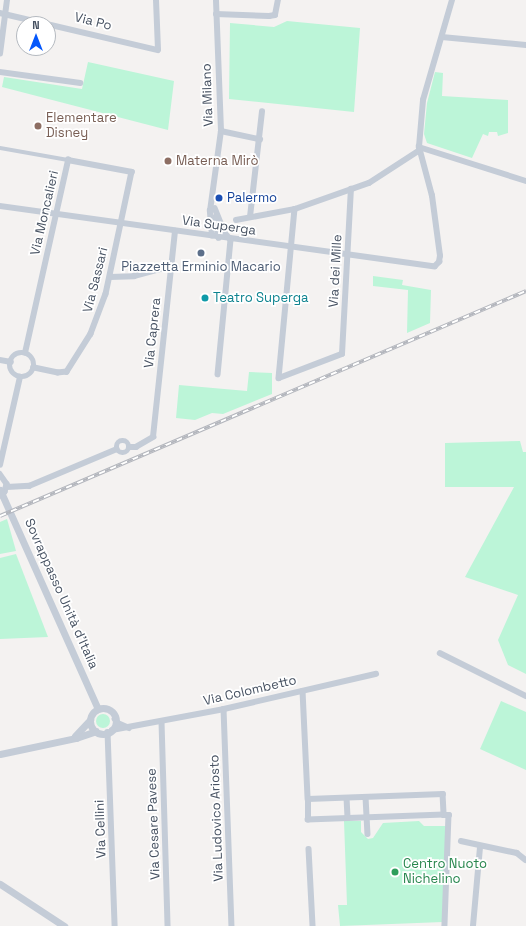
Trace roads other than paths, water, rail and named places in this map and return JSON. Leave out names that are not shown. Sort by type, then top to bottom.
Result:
[{"type":"street","points":[[0,54],[3,13],[7,0]]},
{"type":"street","name":"Via Po","points":[[3,13],[158,50],[156,0]]},
{"type":"street","name":"Via Milano","points":[[212,236],[211,220],[221,131],[216,0]]},
{"type":"street","points":[[216,14],[275,15],[278,0]]},
{"type":"street","points":[[420,148],[423,100],[452,0]]},
{"type":"street","points":[[442,37],[526,45]]},
{"type":"street","points":[[0,72],[80,83]]},
{"type":"street","points":[[250,217],[262,112]]},
{"type":"street","points":[[221,131],[260,139]]},
{"type":"street","points":[[0,148],[68,160]]},
{"type":"street","points":[[420,148],[526,181]]},
{"type":"street","points":[[236,220],[295,209],[369,184],[420,148]]},
{"type":"street","name":"Via Superga","points":[[0,206],[231,240],[435,266],[439,262],[440,256],[432,196],[420,148]]},
{"type":"street","name":"Via Moncalieri","points":[[25,353],[68,160]]},
{"type":"street","name":"Via Sassari","points":[[34,368],[63,374],[70,369],[98,319],[110,277],[132,172],[68,160]]},
{"type":"street","name":"Via Milano","points":[[214,189],[219,238]]},
{"type":"street","name":"Via dei Mille","points":[[292,248],[279,378],[342,354],[351,190]]},
{"type":"street","points":[[215,208],[225,233],[231,240],[218,374]]},
{"type":"street","points":[[292,248],[295,209]]},
{"type":"street","points":[[199,235],[206,230],[211,220]]},
{"type":"street","name":"Via Caprera","points":[[129,447],[136,447],[153,437],[175,231]]},
{"type":"street","points":[[110,277],[134,276],[171,266]]},
{"type":"street","points":[[25,353],[32,359],[34,368],[29,375],[20,377],[13,373],[10,362],[16,355],[25,353]]},
{"type":"street","points":[[0,360],[10,362]]},
{"type":"street","points":[[0,465],[20,377]]},
{"type":"street","points":[[121,441],[126,441],[129,447],[124,453],[117,449],[117,444],[121,441]]},
{"type":"street","points":[[7,487],[29,486],[117,449]]},
{"type":"street","points":[[0,474],[6,479],[7,487],[0,496]]},
{"type":"street","name":"Sovrappasso Unità d'Italia","points":[[0,490],[98,709]]},
{"type":"street","points":[[440,653],[526,696]]},
{"type":"street","name":"Via Colombetto","points":[[0,754],[66,740],[96,731],[110,731],[130,728],[224,709],[376,674]]},
{"type":"street","points":[[303,691],[308,820],[449,815],[445,926]]},
{"type":"street","points":[[98,709],[108,709],[118,724],[130,728]]},
{"type":"street","name":"Via Colombetto","points":[[66,740],[79,733],[98,709]]},
{"type":"street","name":"Via Ludovico Ariosto","points":[[224,709],[232,926]]},
{"type":"street","points":[[110,731],[115,719]]},
{"type":"street","points":[[90,720],[96,731]]},
{"type":"street","name":"Via Cesare Pavese","points":[[162,722],[168,926]]},
{"type":"street","name":"Via Cellini","points":[[110,731],[115,926]]},
{"type":"street","points":[[308,799],[443,794],[444,815]]},
{"type":"street","points":[[366,797],[368,834]]},
{"type":"street","points":[[347,798],[348,818]]},
{"type":"street","points":[[461,841],[480,848],[517,853],[526,860]]},
{"type":"street","points":[[473,926],[480,848]]},
{"type":"street","points":[[309,849],[313,926]]},
{"type":"street","points":[[0,884],[64,926]]},
{"type":"railway","points":[[0,516],[526,291]]},
{"type":"place","name":"Elementare Disney","points":[[38,126]]},
{"type":"place","name":"Materna Mirò","points":[[168,161]]},
{"type":"place","name":"Palermo","points":[[219,198]]},
{"type":"place","name":"Piazzetta Erminio Macario","points":[[201,253]]},
{"type":"place","name":"Teatro Superga","points":[[205,298]]},
{"type":"place","name":"Centro Nuoto Nichelino","points":[[395,872]]}]
